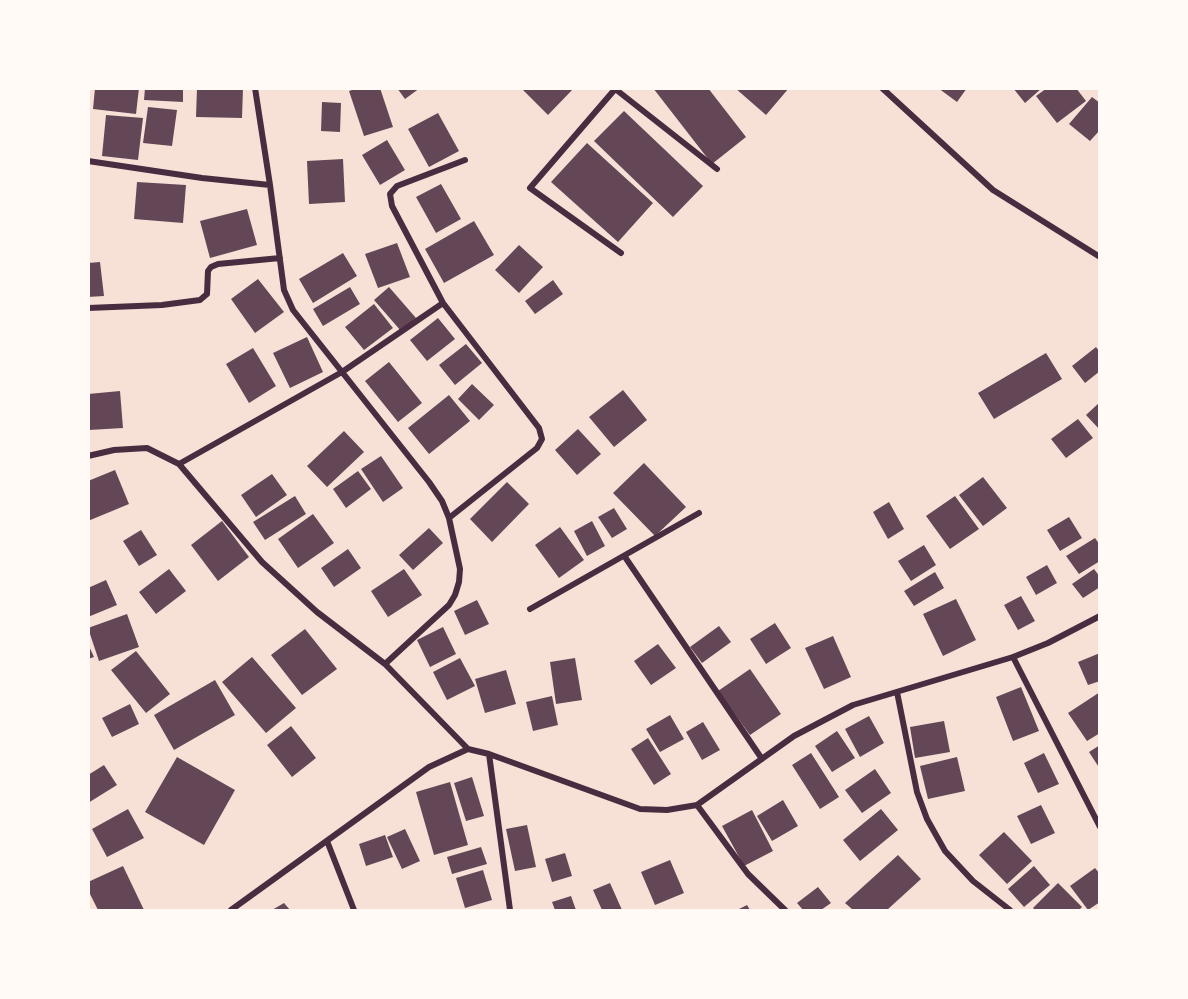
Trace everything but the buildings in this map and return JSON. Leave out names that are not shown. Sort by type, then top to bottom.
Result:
[{"type":"street","points":[[255,88],[284,290],[293,310],[442,501],[460,569],[459,582],[449,605],[386,664]]},
{"type":"street","points":[[882,88],[993,190],[1100,257]]},
{"type":"street","points":[[621,253],[530,188],[615,89],[717,169]]},
{"type":"street","points":[[448,518],[537,448],[542,439],[539,428],[443,303],[392,206],[390,194],[397,186],[465,160]]},
{"type":"street","points":[[88,161],[202,178],[270,185]]},
{"type":"street","points":[[88,308],[200,300],[207,294],[208,272],[212,267],[218,264],[280,258]]},
{"type":"street","points":[[179,464],[342,372],[443,303]]},
{"type":"street","points":[[88,456],[114,450],[147,448],[179,464],[262,562],[317,612],[386,664],[468,749],[489,754],[640,809],[667,810],[697,805],[794,736],[853,705],[1013,657],[1048,643],[1100,616]]},
{"type":"street","points":[[530,609],[699,513]]},
{"type":"street","points":[[624,557],[762,759]]},
{"type":"street","points":[[1013,657],[1100,827]]},
{"type":"street","points":[[897,692],[917,792],[927,819],[945,851],[973,881],[1010,910]]},
{"type":"street","points":[[231,910],[429,767],[468,749]]},
{"type":"street","points":[[489,754],[510,910]]},
{"type":"street","points":[[697,805],[748,874],[784,910]]},
{"type":"street","points":[[327,841],[354,910]]}]
